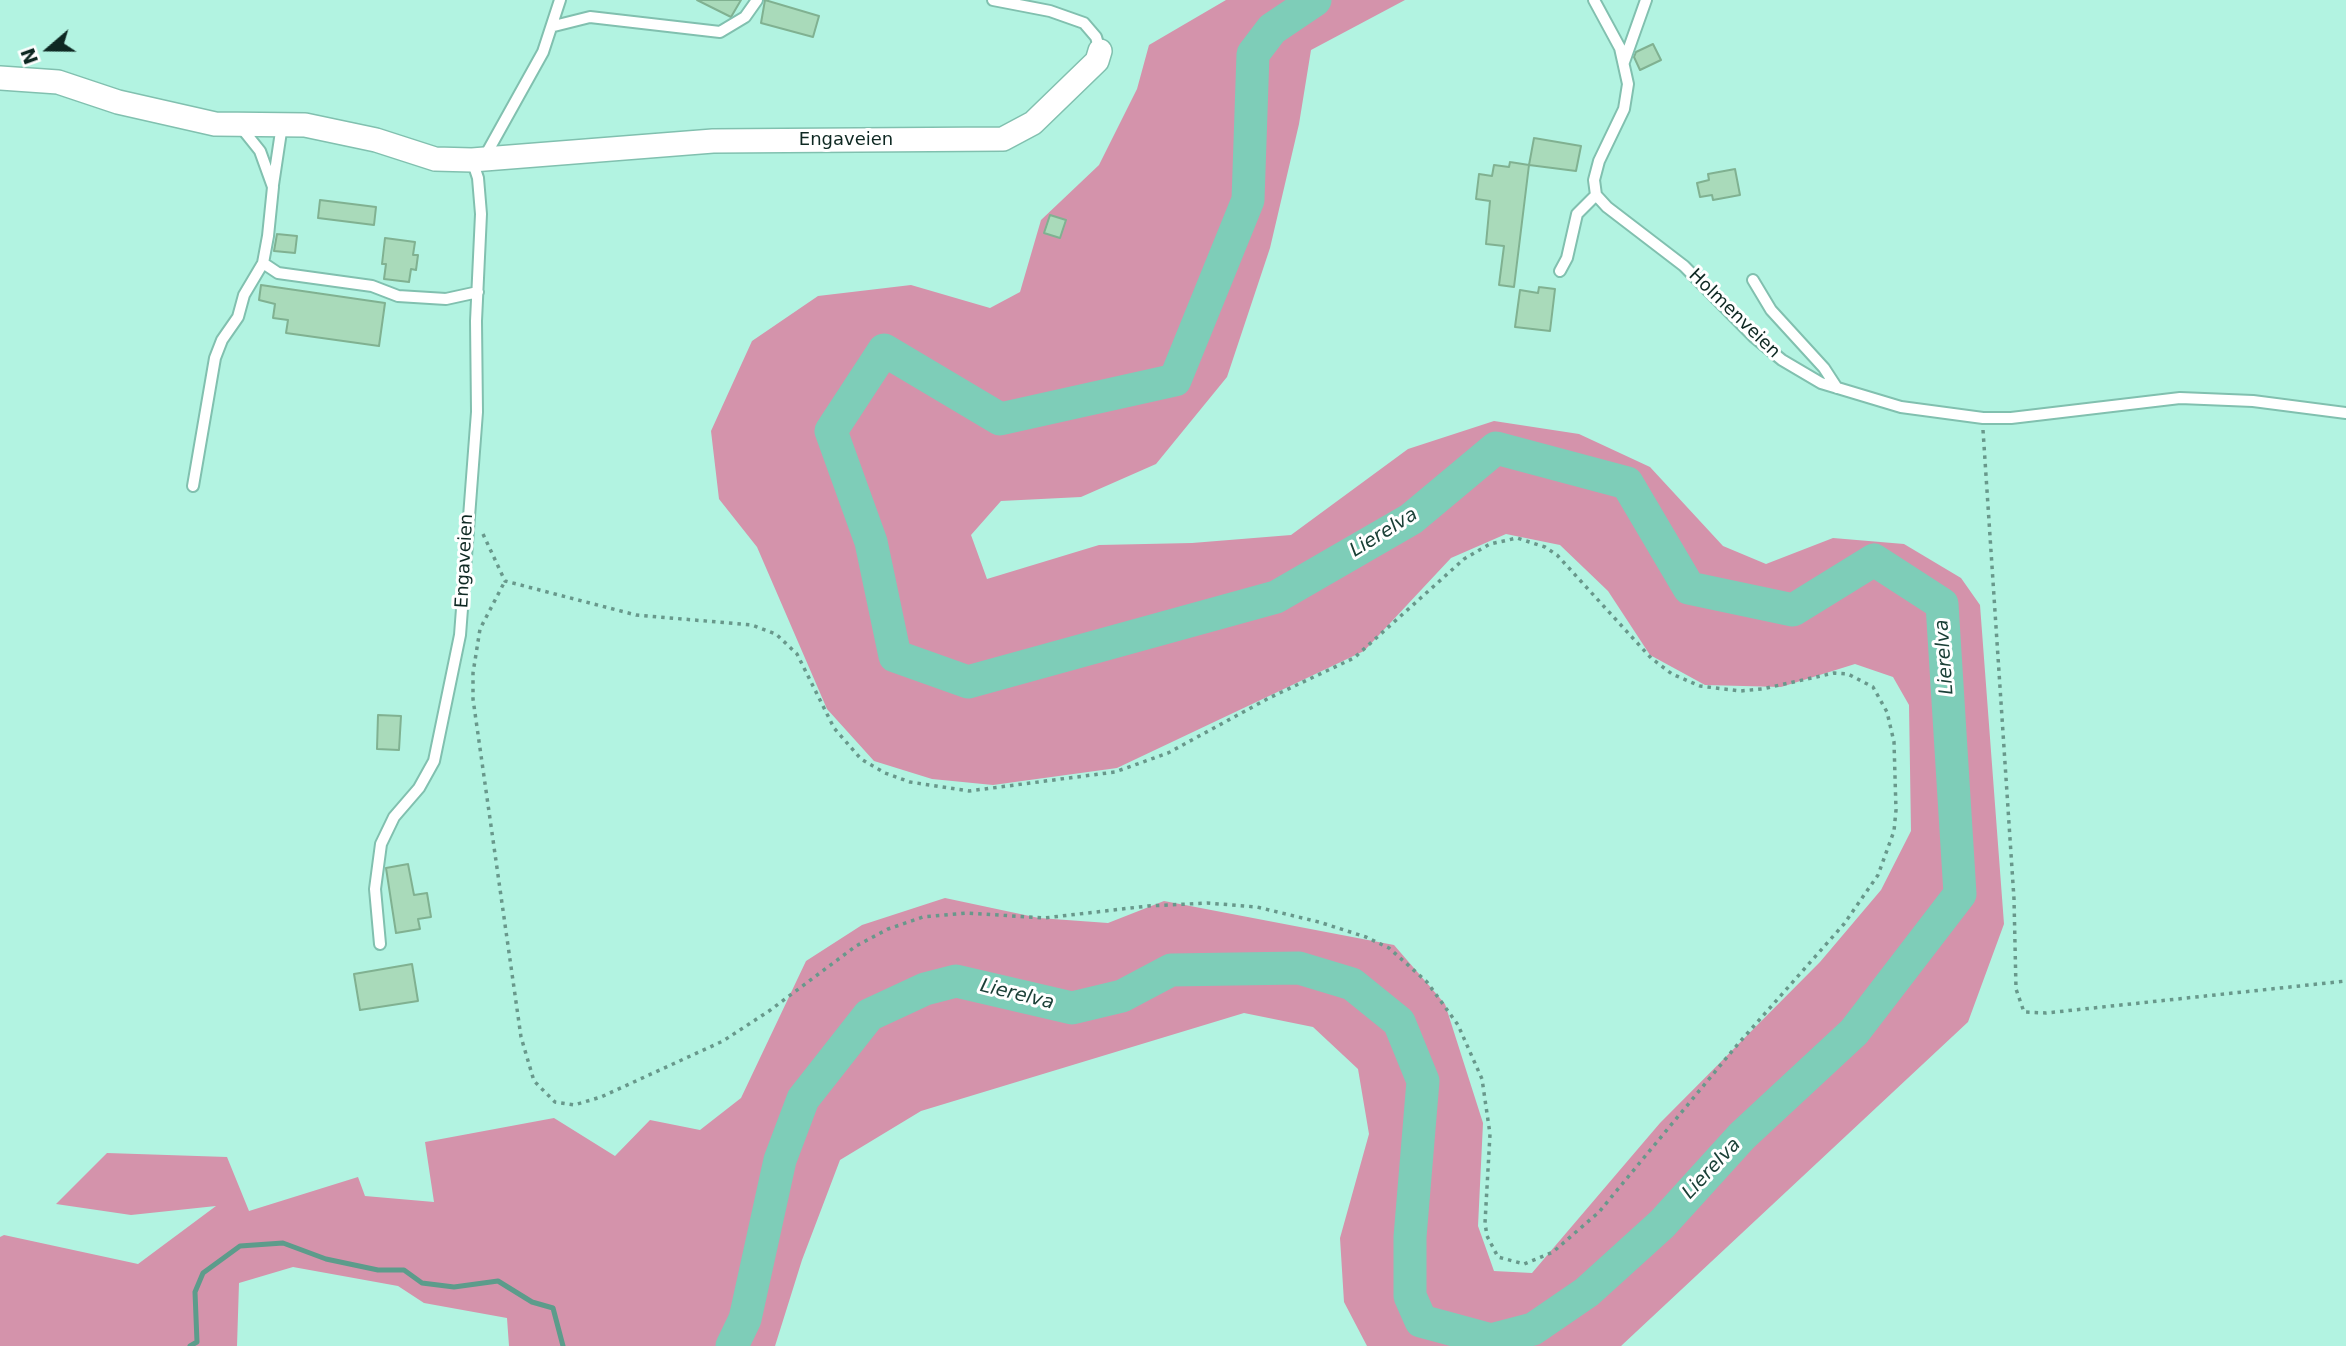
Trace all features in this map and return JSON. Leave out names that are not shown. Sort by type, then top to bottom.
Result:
[{"type":"street","name":"Engaveien","points":[[0,78],[58,82],[178,118],[240,126],[305,125],[350,134],[435,159],[478,159],[713,141],[1003,139],[1033,123],[1097,61],[1100,51]]},
{"type":"lane","points":[[478,159],[525,87],[554,26],[560,0]]},
{"type":"lane","points":[[554,26],[590,17],[720,32],[745,17],[757,0]]},
{"type":"lane","points":[[993,0],[1050,11],[1084,23],[1096,37],[1100,51]]},
{"type":"lane","points":[[1560,271],[1567,258],[1577,214],[1597,195],[1594,180],[1598,161],[1623,109],[1628,84],[1620,48],[1594,0]]},
{"type":"lane","points":[[1624,62],[1646,0]]},
{"type":"lane","points":[[193,486],[215,358],[263,263],[282,125]]},
{"type":"lane","points":[[240,126],[260,151],[273,187]]},
{"type":"lane","name":"Engaveien","points":[[380,944],[375,889],[377,862],[389,825],[424,780],[440,742],[460,635],[477,412],[481,215],[478,159]]},
{"type":"lane","name":"Holmenveien","points":[[1597,195],[1607,207],[1684,266],[1754,337],[1782,360],[1821,383],[1901,407],[1983,418],[2011,418],[2180,398],[2253,401],[2346,413]]},
{"type":"lane","points":[[263,263],[278,273],[372,286],[398,296],[446,299],[478,292]]},
{"type":"lane","points":[[1753,280],[1771,310],[1825,368],[1837,388]]},
{"type":"path","points":[[1983,418],[2019,1004],[2028,1014],[2346,981]]},
{"type":"path","points":[[468,504],[505,581],[636,615],[666,620],[744,624],[764,629],[788,643],[797,654],[834,728],[861,759],[885,773],[910,782],[969,791],[1115,772],[1168,753],[1269,698],[1354,658],[1464,559],[1490,544],[1517,538],[1545,547],[1557,555],[1651,658],[1672,674],[1700,686],[1718,690],[1762,689],[1834,673],[1848,674],[1873,687],[1887,712],[1894,742],[1894,831],[1878,875],[1844,924],[1738,1044],[1599,1212],[1553,1252],[1524,1264],[1498,1257],[1487,1236],[1488,1107],[1479,1070],[1458,1024],[1427,982],[1389,948],[1319,922],[1256,907],[1207,903],[1148,906],[1044,918],[967,913],[923,917],[888,929],[856,946],[769,1011],[723,1041],[584,1103],[555,1102],[534,1081],[521,1037],[473,699],[473,673],[481,629],[505,581]]},
{"type":"shaded area","points":[[1226,0],[1405,0],[1311,50],[1299,124],[1270,248],[1227,377],[1156,464],[1081,497],[1001,501],[971,535],[987,579],[1099,545],[1192,543],[1291,535],[1408,449],[1494,421],[1579,434],[1650,467],[1723,546],[1766,564],[1833,538],[1904,544],[1961,578],[1980,605],[2004,924],[1968,1022],[1621,1346],[1367,1346],[1344,1302],[1340,1238],[1369,1134],[1358,1069],[1313,1027],[1244,1013],[921,1111],[840,1160],[802,1260],[775,1346],[509,1346],[507,1318],[424,1303],[398,1286],[293,1267],[239,1283],[237,1346],[0,1346],[0,1237],[4,1235],[138,1264],[216,1206],[131,1215],[56,1204],[107,1153],[227,1157],[249,1211],[358,1177],[365,1196],[434,1202],[425,1142],[554,1118],[615,1156],[650,1120],[700,1130],[741,1098],[806,961],[862,925],[945,898],[1039,918],[1108,923],[1164,901],[1394,945],[1445,1004],[1483,1123],[1478,1226],[1494,1271],[1532,1273],[1660,1123],[1820,962],[1881,890],[1911,831],[1909,705],[1893,677],[1855,664],[1781,687],[1705,685],[1650,655],[1608,591],[1560,545],[1506,534],[1451,558],[1364,651],[1117,768],[993,785],[932,779],[874,761],[827,709],[757,547],[719,499],[711,431],[752,341],[818,296],[911,285],[990,308],[1020,292],[1041,220],[1099,165],[1137,89],[1149,45]]},
{"type":"building","points":[[697,0],[741,0],[731,17]]},
{"type":"building","points":[[765,0],[819,16],[813,37],[761,23]]},
{"type":"building","points":[[1653,44],[1661,60],[1640,70],[1634,57],[1636,52]]},
{"type":"building","points":[[1534,138],[1581,146],[1576,171],[1529,165]]},
{"type":"building","points":[[1510,162],[1529,165],[1514,287],[1499,285],[1504,246],[1486,244],[1490,201],[1476,199],[1479,174],[1492,176],[1494,165],[1509,167]]},
{"type":"building","points":[[1735,169],[1740,195],[1713,200],[1712,195],[1700,197],[1697,183],[1709,180],[1708,174]]},
{"type":"building","points":[[320,200],[376,207],[374,225],[318,218]]},
{"type":"building","points":[[1050,215],[1066,220],[1060,238],[1044,233]]},
{"type":"building","points":[[277,234],[297,236],[295,253],[274,251]]},
{"type":"building","points":[[385,238],[415,242],[413,255],[418,255],[416,270],[411,269],[409,282],[384,279],[386,264],[382,264]]},
{"type":"building","points":[[261,285],[385,303],[379,346],[286,333],[288,320],[273,318],[275,304],[259,300]]},
{"type":"building","points":[[1539,287],[1555,289],[1550,331],[1515,327],[1520,290],[1538,293]]},
{"type":"building","points":[[378,715],[401,716],[399,750],[377,749]]},
{"type":"building","points":[[408,864],[414,895],[427,893],[431,917],[418,919],[420,929],[396,933],[386,868]]},
{"type":"building","points":[[412,964],[418,1001],[360,1010],[354,974]]},
{"type":"waterway","name":"Lierelva","points":[[732,1346],[745,1319],[780,1160],[803,1099],[869,1015],[925,989],[956,981],[1072,1008],[1122,996],[1171,970],[1299,968],[1352,984],[1399,1022],[1423,1081],[1410,1237],[1410,1296],[1421,1321],[1491,1340],[1533,1329],[1587,1292],[1662,1224],[1742,1136],[1854,1032],[1960,894],[1942,604],[1874,560],[1793,610],[1689,588],[1627,483],[1496,448],[1411,519],[1276,597],[968,682],[895,656],[871,542],[831,431],[884,350],[1000,419],[1175,380],[1248,200],[1253,54],[1272,29],[1315,0]]},
{"type":"waterway","points":[[190,1346],[197,1342],[195,1292],[203,1273],[240,1246],[283,1243],[326,1259],[378,1270],[404,1270],[422,1283],[454,1287],[498,1281],[532,1302],[553,1308],[563,1346]]}]
